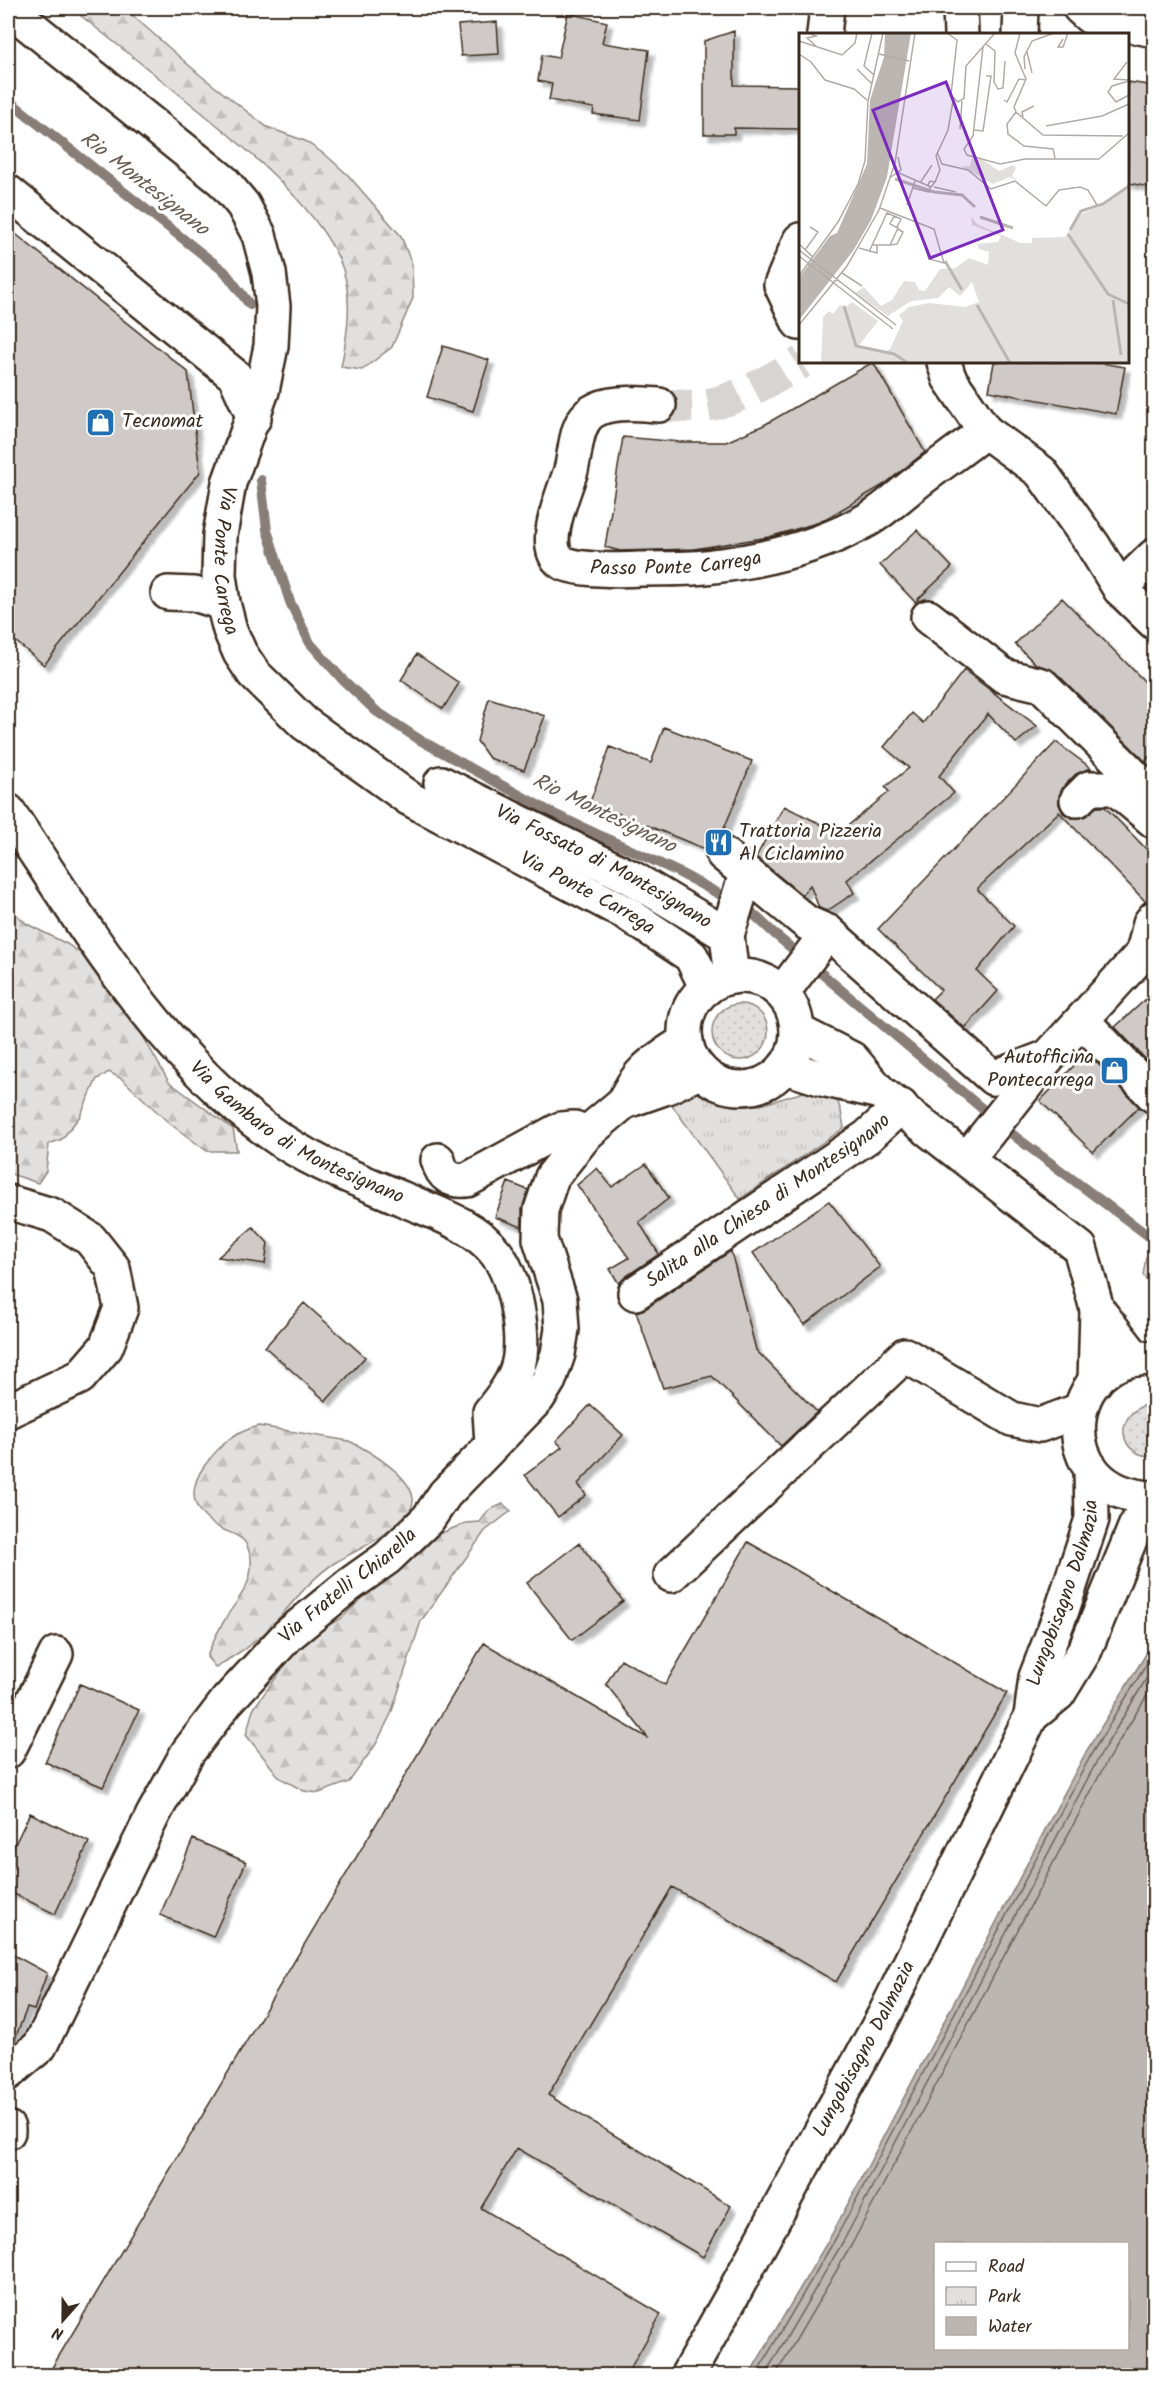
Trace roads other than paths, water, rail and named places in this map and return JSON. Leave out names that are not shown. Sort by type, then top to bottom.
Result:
[{"type":"street","name":"Via Ponte Carrega","points":[[8,8],[223,181],[243,205],[259,235],[265,256],[273,306],[271,346],[254,418],[237,458],[223,510],[219,575],[230,630],[240,653],[254,674],[304,723],[410,800],[626,913],[691,956],[719,983]]},
{"type":"street","points":[[824,33],[827,8]]},
{"type":"street","points":[[960,8],[961,33]]},
{"type":"street","points":[[1020,33],[1021,8]]},
{"type":"street","points":[[1080,8],[1090,17],[1154,30]]},
{"type":"street","points":[[8,192],[235,376],[254,418]]},
{"type":"street","points":[[799,244],[781,285],[799,323]]},
{"type":"street","points":[[944,363],[949,378],[985,432],[1041,472],[1093,545],[1120,589],[1155,622]]},
{"type":"street","name":"Passo Ponte Carrega","points":[[659,405],[630,404],[600,408],[585,419],[579,432],[571,470],[556,514],[553,536],[555,554],[560,562],[570,566],[616,570],[712,567],[783,553],[830,539],[871,518],[985,432]]},
{"type":"street","points":[[1120,589],[1155,556]]},
{"type":"street","points":[[168,593],[194,594],[223,603]]},
{"type":"street","points":[[928,617],[1004,676],[1042,685],[1155,796]]},
{"type":"street","name":"Via Fossato di Montesignano","points":[[441,783],[729,929],[719,983]]},
{"type":"street","points":[[1077,800],[1089,788],[1115,788],[1155,821]]},
{"type":"street","name":"Via Gambaro di Montesignano","points":[[8,811],[98,944],[163,1032],[223,1096],[270,1133],[312,1160],[460,1224],[496,1254],[508,1277],[519,1318],[520,1353],[510,1385],[490,1412],[492,1444]]},
{"type":"street","points":[[729,929],[734,864],[807,923],[828,932],[993,1077],[1048,1057]]},
{"type":"street","points":[[976,1149],[1048,1057],[1143,953],[1150,923],[1155,918]]},
{"type":"street","points":[[788,984],[767,982],[750,977],[719,983],[696,999],[689,1011],[685,1026],[686,1041],[691,1057],[701,1071],[716,1082],[734,1088],[753,1087],[771,1080],[785,1067],[794,1050],[797,1031],[788,984],[828,932]]},
{"type":"street","points":[[1083,1020],[1155,1096]]},
{"type":"street","points":[[797,1031],[852,1059],[890,1099]]},
{"type":"street","name":"Via Fratelli Chiarella","points":[[624,1102],[632,1083],[651,1063],[686,1041]]},
{"type":"street","points":[[785,1067],[890,1099],[976,1149],[1080,1248],[1097,1309],[1077,1413]]},
{"type":"street","name":"Via Fratelli Chiarella","points":[[8,2073],[40,2046],[153,1815],[188,1752],[226,1701],[288,1635],[349,1585],[387,1558],[428,1519],[445,1494],[538,1398],[549,1380],[558,1354],[562,1329],[560,1300],[540,1239],[541,1210],[552,1177],[586,1133],[624,1102],[667,1087],[701,1071]]},
{"type":"street","name":"Salita alla Chiesa di Montesignano","points":[[635,1293],[867,1137],[890,1099]]},
{"type":"street","points":[[438,1160],[441,1172],[449,1178],[458,1181],[467,1180],[478,1176],[522,1148],[561,1129],[574,1128],[586,1133]]},
{"type":"street","points":[[8,1202],[52,1215],[90,1239],[112,1268],[120,1308],[106,1347],[80,1377],[8,1410]]},
{"type":"street","points":[[671,1575],[905,1355],[1012,1419],[1040,1425],[1077,1413],[1107,1371],[1145,1359],[1097,1309]]},
{"type":"street","name":"Lungobisagno Dalmazia","points":[[1077,1413],[1083,1455],[1091,1469],[1103,1482],[1119,1492],[1136,1497],[1154,1498]]},
{"type":"street","name":"Lungobisagno Dalmazia","points":[[687,2376],[886,2012],[1031,1716],[1036,1677],[1062,1610],[1092,1519],[1091,1469]]},
{"type":"street","name":"Lungobisagno Dalmazia","points":[[1031,1716],[1058,1694],[1085,1650],[1136,1525],[1154,1498]]},
{"type":"street","points":[[8,1750],[56,1654]]},
{"type":"water","points":[[1154,1641],[1154,2375],[749,2375],[832,2234],[1087,1750]]},
{"type":"waterway","name":"Rio Montesignano","points":[[8,100],[225,272],[250,305]]},
{"type":"waterway","name":"Rio Montesignano","points":[[261,480],[267,530],[290,602],[310,643],[342,679],[376,711],[420,740],[552,813],[678,872],[749,910],[1017,1138],[1154,1240]]},
{"type":"tunnel","points":[[659,405],[702,406],[727,400],[800,363]]},
{"type":"place","name":"Tecnomat","points":[[101,422]]},
{"type":"place","name":"Trattoria Pizzeria Al Ciclamino","points":[[718,843]]},
{"type":"place","name":"Autofficina Pontecarrega","points":[[1115,1070]]}]
